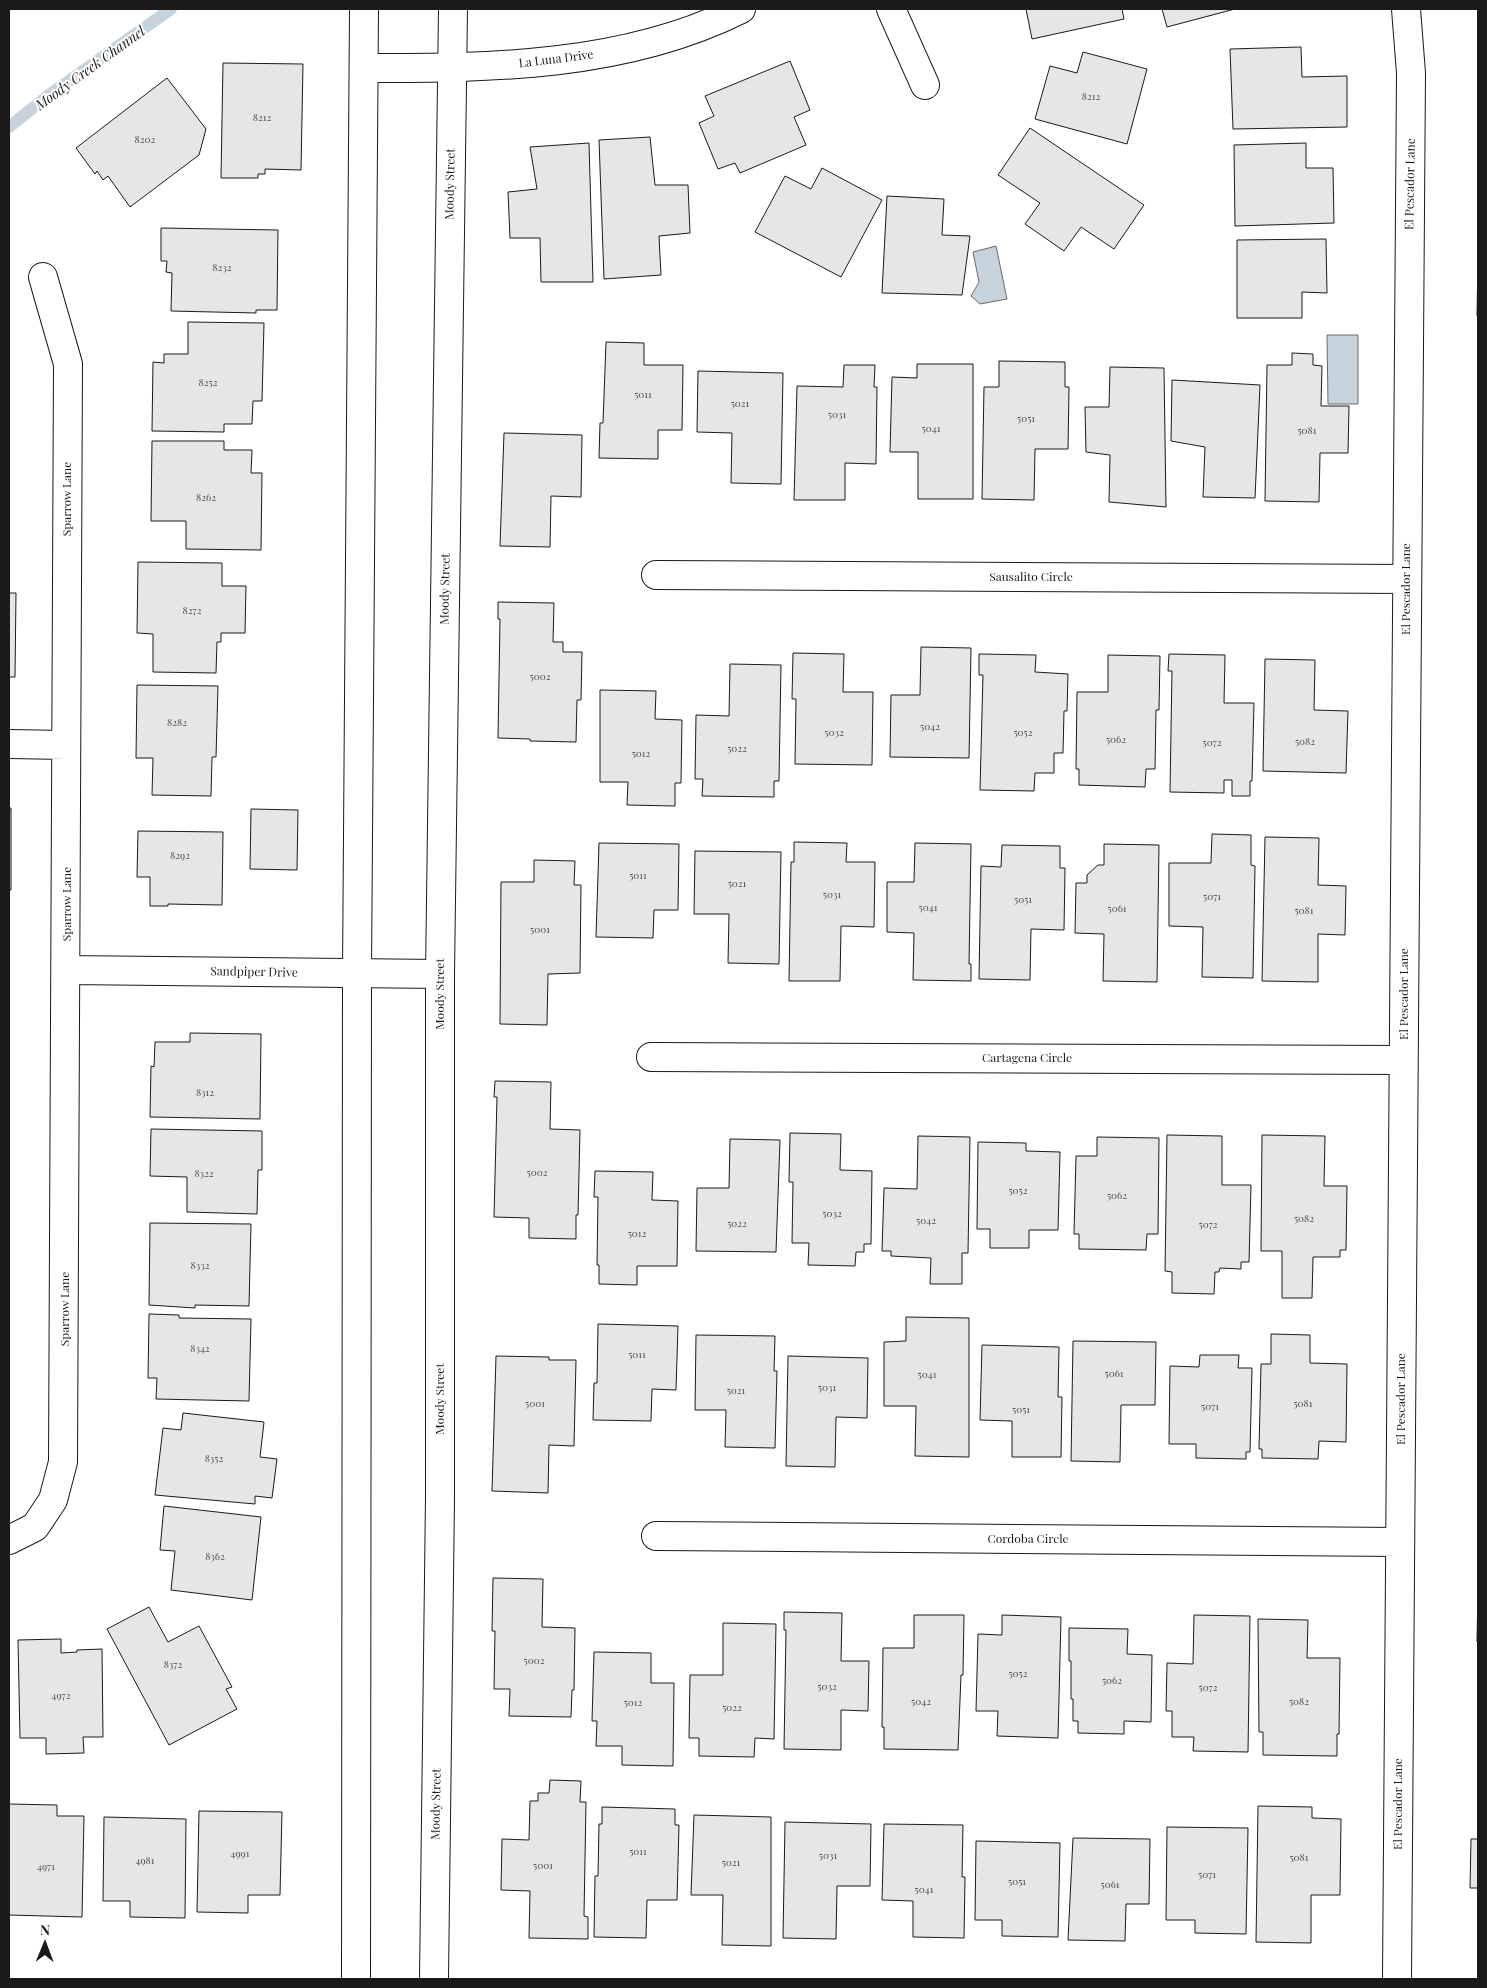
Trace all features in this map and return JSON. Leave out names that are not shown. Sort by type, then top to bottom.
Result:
[{"type":"street","points":[[356,1979],[358,973],[364,9]]},
{"type":"street","name":"Moody Street","points":[[434,1979],[440,1497],[440,974],[453,9]]},
{"type":"street","name":"La Luna Drive","points":[[364,68],[452,68],[507,65],[591,56],[657,42],[741,9]]},
{"type":"street","points":[[890,9],[925,86]]},
{"type":"street","name":"El Pescador Lane","points":[[1397,1979],[1411,73],[1406,9]]},
{"type":"street","name":"Sparrow Lane","points":[[9,1540],[35,1527],[53,1500],[64,1462],[68,364],[43,277]]},
{"type":"street","name":"Sausalito Circle","points":[[656,575],[1406,579]]},
{"type":"street","points":[[9,744],[66,745]]},
{"type":"street","name":"Sandpiper Drive","points":[[67,970],[440,974]]},
{"type":"street","name":"Cartagena Circle","points":[[651,1057],[1404,1060]]},
{"type":"street","name":"Cordoba Circle","points":[[656,1536],[1400,1542]]},
{"type":"shaded area","points":[[996,246],[1007,299],[980,304],[971,296],[979,282],[973,252]]},
{"type":"shaded area","points":[[1327,335],[1358,335],[1358,404],[1328,404]]},
{"type":"building","points":[[1026,9],[1122,9],[1124,19],[1032,39]]},
{"type":"building","points":[[1162,9],[1235,9],[1167,27]]},
{"type":"building","points":[[1301,47],[1302,77],[1347,76],[1347,127],[1233,129],[1230,49]]},
{"type":"building","points":[[1083,52],[1147,69],[1127,144],[1035,119],[1050,66],[1077,73]]},
{"type":"building","points":[[790,61],[810,110],[794,117],[806,145],[740,173],[735,163],[718,169],[699,123],[714,116],[705,96]]},
{"type":"building","points":[[223,63],[303,64],[301,170],[265,169],[265,174],[258,174],[258,178],[221,178]]},
{"type":"building","points":[[167,78],[206,129],[199,155],[130,207],[108,176],[103,180],[97,171],[95,174],[76,148]]},
{"type":"building","points":[[1030,128],[1144,205],[1114,249],[1081,227],[1064,251],[1025,224],[1040,203],[998,175]]},
{"type":"building","points":[[650,137],[655,185],[688,185],[690,233],[659,236],[661,275],[604,279],[599,140]]},
{"type":"building","points":[[589,143],[593,282],[541,282],[540,238],[510,238],[508,192],[537,189],[530,147]]},
{"type":"building","points":[[1306,143],[1306,168],[1333,168],[1334,223],[1235,226],[1234,145]]},
{"type":"building","points":[[822,168],[882,200],[841,277],[755,232],[785,176],[811,189]]},
{"type":"building","points":[[887,196],[944,199],[942,235],[970,236],[962,295],[882,293]]},
{"type":"building","points":[[161,228],[278,230],[277,310],[256,310],[256,313],[171,311],[172,273],[166,272],[167,261],[161,261]]},
{"type":"building","points":[[1326,239],[1327,293],[1302,292],[1302,318],[1237,318],[1237,240]]},
{"type":"building","points":[[1478,260],[1478,316],[1477,316]]},
{"type":"building","points":[[188,322],[264,323],[262,401],[253,401],[252,424],[224,424],[224,432],[152,431],[153,362],[164,363],[164,354],[188,354]]},
{"type":"building","points":[[606,342],[644,343],[644,365],[683,365],[682,430],[658,430],[658,459],[599,458],[600,423],[603,423]]},
{"type":"building","points":[[1292,353],[1313,354],[1313,365],[1322,366],[1321,406],[1349,406],[1348,453],[1320,453],[1319,502],[1265,501],[1267,365],[1292,365]]},
{"type":"building","points":[[999,361],[1065,362],[1065,387],[1069,387],[1068,449],[1035,449],[1034,500],[982,499],[984,387],[999,387]]},
{"type":"building","points":[[917,364],[973,364],[973,499],[918,499],[918,452],[890,452],[892,377],[917,378]]},
{"type":"building","points":[[844,365],[875,365],[874,387],[877,387],[876,464],[845,463],[845,500],[794,500],[797,386],[843,387]]},
{"type":"building","points":[[1110,367],[1164,368],[1166,507],[1109,502],[1110,455],[1086,452],[1085,407],[1109,407]]},
{"type":"building","points":[[698,371],[783,373],[781,484],[731,483],[732,433],[697,432]]},
{"type":"building","points":[[1172,380],[1260,385],[1255,498],[1203,497],[1205,447],[1171,441]]},
{"type":"building","points":[[504,433],[582,435],[581,497],[551,496],[550,547],[500,546]]},
{"type":"building","points":[[152,441],[224,441],[224,450],[252,450],[251,473],[262,473],[261,550],[186,549],[186,521],[151,521]]},
{"type":"building","points":[[138,562],[222,563],[222,586],[246,586],[245,633],[221,633],[221,642],[217,642],[216,673],[153,672],[153,634],[137,633]]},
{"type":"building","points":[[9,593],[16,593],[15,677],[9,677]]},
{"type":"building","points":[[498,602],[554,603],[553,642],[563,642],[563,652],[582,652],[581,700],[577,700],[576,742],[498,738],[500,619],[498,619]]},
{"type":"building","points":[[921,647],[971,648],[969,758],[890,757],[891,695],[920,695]]},
{"type":"building","points":[[793,653],[844,654],[843,692],[873,692],[872,765],[795,764],[796,699],[792,699]]},
{"type":"building","points":[[979,654],[1036,655],[1035,672],[1068,674],[1067,711],[1064,711],[1063,753],[1054,753],[1054,773],[1035,773],[1034,791],[980,790],[983,675],[979,675]]},
{"type":"building","points":[[1169,654],[1225,655],[1224,703],[1254,703],[1250,796],[1232,796],[1232,780],[1224,780],[1224,793],[1170,792],[1172,671],[1168,671]]},
{"type":"building","points":[[1108,655],[1160,656],[1159,710],[1156,710],[1155,769],[1146,769],[1145,787],[1079,785],[1079,769],[1076,769],[1077,692],[1108,692]]},
{"type":"building","points":[[1265,659],[1315,660],[1314,710],[1348,711],[1346,773],[1263,771]]},
{"type":"building","points":[[730,664],[781,665],[779,781],[774,781],[774,797],[702,796],[703,779],[695,779],[696,715],[729,716]]},
{"type":"building","points":[[137,685],[218,686],[216,757],[212,757],[211,796],[152,795],[153,758],[136,758]]},
{"type":"building","points":[[600,690],[656,691],[655,719],[682,720],[681,783],[675,783],[675,806],[627,805],[628,782],[600,782]]},
{"type":"building","points":[[9,808],[11,808],[11,890],[9,890]]},
{"type":"building","points":[[251,809],[298,810],[297,870],[250,869]]},
{"type":"building","points":[[138,831],[223,832],[222,905],[168,904],[168,906],[150,906],[150,877],[137,877]]},
{"type":"building","points":[[1212,834],[1251,835],[1251,865],[1255,866],[1253,978],[1202,977],[1203,927],[1169,926],[1169,863],[1211,863]]},
{"type":"building","points":[[1265,837],[1319,838],[1318,885],[1346,886],[1345,935],[1318,934],[1318,982],[1262,981]]},
{"type":"building","points":[[794,842],[847,843],[846,862],[875,862],[874,927],[841,926],[840,981],[789,981],[791,862],[794,862]]},
{"type":"building","points":[[599,843],[679,844],[678,910],[654,910],[653,938],[596,937]]},
{"type":"building","points":[[915,843],[971,844],[969,964],[971,964],[971,981],[913,980],[914,933],[887,932],[887,882],[914,882]]},
{"type":"building","points":[[1104,844],[1159,845],[1157,982],[1103,981],[1104,934],[1075,933],[1076,883],[1087,883],[1087,875],[1098,865],[1104,865]]},
{"type":"building","points":[[1002,845],[1060,846],[1060,868],[1065,868],[1064,930],[1031,929],[1030,980],[979,979],[981,866],[1001,867]]},
{"type":"building","points":[[695,851],[781,852],[779,964],[728,963],[729,914],[694,914]]},
{"type":"building","points":[[534,860],[575,861],[574,885],[581,885],[580,973],[548,974],[547,1025],[500,1024],[501,882],[534,882]]},
{"type":"building","points":[[190,1033],[261,1034],[260,1119],[150,1117],[151,1066],[154,1067],[155,1042],[190,1042]]},
{"type":"building","points":[[495,1081],[551,1082],[550,1129],[580,1130],[576,1239],[529,1238],[529,1218],[494,1217],[497,1097],[494,1097]]},
{"type":"building","points":[[151,1129],[262,1131],[262,1170],[258,1170],[257,1214],[187,1212],[187,1177],[150,1176]]},
{"type":"building","points":[[790,1133],[841,1134],[840,1170],[872,1171],[871,1244],[864,1244],[864,1252],[856,1252],[855,1266],[808,1265],[809,1243],[792,1243],[793,1182],[789,1182]]},
{"type":"building","points":[[1167,1135],[1222,1136],[1222,1185],[1251,1185],[1249,1262],[1241,1262],[1241,1269],[1220,1268],[1219,1272],[1215,1272],[1214,1294],[1172,1293],[1172,1272],[1165,1271]]},
{"type":"building","points":[[1262,1135],[1325,1136],[1324,1186],[1347,1186],[1346,1250],[1340,1250],[1340,1257],[1313,1257],[1312,1298],[1282,1298],[1282,1251],[1261,1251]]},
{"type":"building","points":[[918,1136],[970,1137],[968,1253],[962,1253],[962,1284],[930,1284],[931,1258],[891,1256],[891,1251],[882,1251],[884,1188],[917,1189]]},
{"type":"building","points":[[1097,1137],[1159,1138],[1158,1234],[1147,1234],[1146,1250],[1079,1249],[1079,1234],[1074,1234],[1076,1156],[1097,1156]]},
{"type":"building","points":[[730,1139],[780,1140],[776,1252],[696,1251],[697,1188],[729,1188]]},
{"type":"building","points":[[978,1142],[1026,1143],[1026,1151],[1060,1152],[1058,1230],[1029,1230],[1029,1248],[990,1248],[990,1229],[977,1229]]},
{"type":"building","points":[[595,1171],[653,1172],[652,1200],[678,1201],[677,1266],[637,1266],[637,1285],[599,1284],[599,1265],[597,1265],[598,1197],[594,1197]]},
{"type":"building","points":[[150,1223],[251,1224],[249,1306],[195,1305],[195,1308],[149,1305]]},
{"type":"building","points":[[149,1314],[179,1315],[179,1318],[251,1319],[249,1401],[156,1399],[157,1378],[148,1378]]},
{"type":"building","points":[[906,1317],[969,1318],[969,1457],[915,1456],[916,1406],[884,1406],[884,1342],[906,1341]]},
{"type":"building","points":[[598,1324],[678,1326],[676,1390],[652,1389],[651,1421],[593,1420],[594,1383],[597,1383]]},
{"type":"building","points":[[1271,1334],[1310,1335],[1310,1363],[1347,1364],[1346,1442],[1319,1441],[1318,1459],[1262,1458],[1262,1449],[1259,1449],[1261,1364],[1271,1364]]},
{"type":"building","points":[[696,1335],[775,1336],[774,1371],[777,1371],[775,1448],[725,1447],[726,1410],[695,1410]]},
{"type":"building","points":[[1073,1341],[1156,1342],[1155,1405],[1121,1405],[1120,1462],[1071,1461]]},
{"type":"building","points":[[982,1345],[1059,1347],[1058,1397],[1062,1397],[1061,1457],[1012,1457],[1012,1421],[980,1420]]},
{"type":"building","points":[[1200,1355],[1239,1355],[1238,1368],[1252,1368],[1250,1452],[1246,1452],[1246,1459],[1196,1458],[1196,1444],[1169,1444],[1170,1366],[1199,1367]]},
{"type":"building","points":[[496,1356],[549,1357],[549,1360],[576,1360],[574,1446],[549,1445],[548,1493],[492,1491]]},
{"type":"building","points":[[788,1356],[868,1358],[867,1418],[836,1417],[835,1467],[786,1466]]},
{"type":"building","points":[[183,1413],[264,1422],[260,1457],[277,1459],[272,1498],[255,1496],[255,1504],[155,1495],[163,1428],[181,1430]]},
{"type":"building","points":[[164,1506],[261,1517],[252,1600],[171,1590],[175,1551],[160,1550]]},
{"type":"building","points":[[493,1578],[543,1579],[542,1627],[575,1628],[574,1690],[572,1690],[571,1717],[509,1716],[510,1689],[494,1689],[495,1631],[492,1631]]},
{"type":"building","points":[[1478,1590],[1478,1642],[1477,1642]]},
{"type":"building","points":[[149,1607],[168,1642],[199,1626],[232,1687],[226,1689],[237,1709],[169,1745],[107,1629]]},
{"type":"building","points":[[784,1612],[842,1613],[841,1661],[869,1661],[868,1711],[841,1710],[841,1750],[784,1749],[786,1630],[784,1630]]},
{"type":"building","points":[[914,1615],[964,1615],[963,1675],[961,1675],[958,1750],[884,1749],[884,1727],[882,1727],[883,1648],[914,1648]]},
{"type":"building","points":[[1002,1615],[1061,1617],[1058,1738],[997,1736],[998,1711],[976,1711],[978,1634],[1002,1635]]},
{"type":"building","points":[[1194,1615],[1250,1616],[1248,1752],[1193,1751],[1194,1737],[1172,1737],[1172,1711],[1166,1711],[1167,1663],[1193,1664]]},
{"type":"building","points":[[1258,1619],[1308,1620],[1307,1658],[1340,1658],[1337,1756],[1263,1755],[1263,1732],[1259,1732]]},
{"type":"building","points":[[723,1623],[776,1624],[774,1739],[755,1738],[754,1757],[699,1756],[699,1738],[689,1738],[690,1675],[723,1675]]},
{"type":"building","points":[[1069,1628],[1128,1629],[1127,1654],[1152,1655],[1151,1722],[1124,1721],[1124,1734],[1078,1733],[1078,1721],[1073,1721],[1073,1699],[1071,1699]]},
{"type":"building","points":[[61,1639],[61,1653],[102,1649],[103,1737],[83,1737],[84,1753],[46,1754],[46,1738],[20,1738],[18,1640]]},
{"type":"building","points":[[594,1652],[651,1653],[651,1683],[674,1683],[673,1766],[622,1765],[622,1746],[596,1746],[597,1721],[592,1721]]},
{"type":"building","points":[[550,1780],[581,1781],[580,1802],[586,1802],[584,1916],[588,1917],[588,1939],[529,1938],[530,1891],[501,1890],[502,1839],[529,1840],[530,1801],[538,1801],[538,1793],[549,1793]]},
{"type":"building","points":[[9,1804],[57,1805],[57,1816],[84,1816],[82,1917],[9,1915]]},
{"type":"building","points":[[1258,1806],[1312,1807],[1312,1818],[1341,1819],[1340,1895],[1311,1895],[1311,1943],[1256,1942]]},
{"type":"building","points":[[602,1807],[675,1809],[675,1825],[679,1825],[677,1900],[647,1900],[646,1938],[594,1937],[595,1876],[598,1876],[599,1824],[602,1824]]},
{"type":"building","points":[[199,1811],[282,1812],[280,1895],[248,1895],[248,1913],[197,1912]]},
{"type":"building","points":[[694,1815],[771,1817],[771,1946],[722,1945],[723,1895],[691,1895]]},
{"type":"building","points":[[104,1817],[186,1819],[185,1918],[130,1917],[130,1901],[103,1901]]},
{"type":"building","points":[[785,1822],[871,1824],[870,1886],[837,1886],[836,1939],[783,1938]]},
{"type":"building","points":[[884,1824],[963,1825],[962,1877],[965,1877],[964,1938],[913,1937],[913,1901],[882,1900]]},
{"type":"building","points":[[1167,1827],[1248,1828],[1246,1934],[1195,1933],[1195,1920],[1166,1920]]},
{"type":"building","points":[[1073,1838],[1150,1839],[1149,1904],[1126,1904],[1125,1941],[1068,1940]]},
{"type":"building","points":[[1471,1839],[1478,1839],[1478,1888],[1470,1888]]},
{"type":"building","points":[[976,1841],[1060,1843],[1058,1937],[1002,1936],[1002,1920],[975,1920]]},
{"type":"waterway","name":"Moody Creek Channel","points":[[9,127],[49,95],[171,9]]}]
